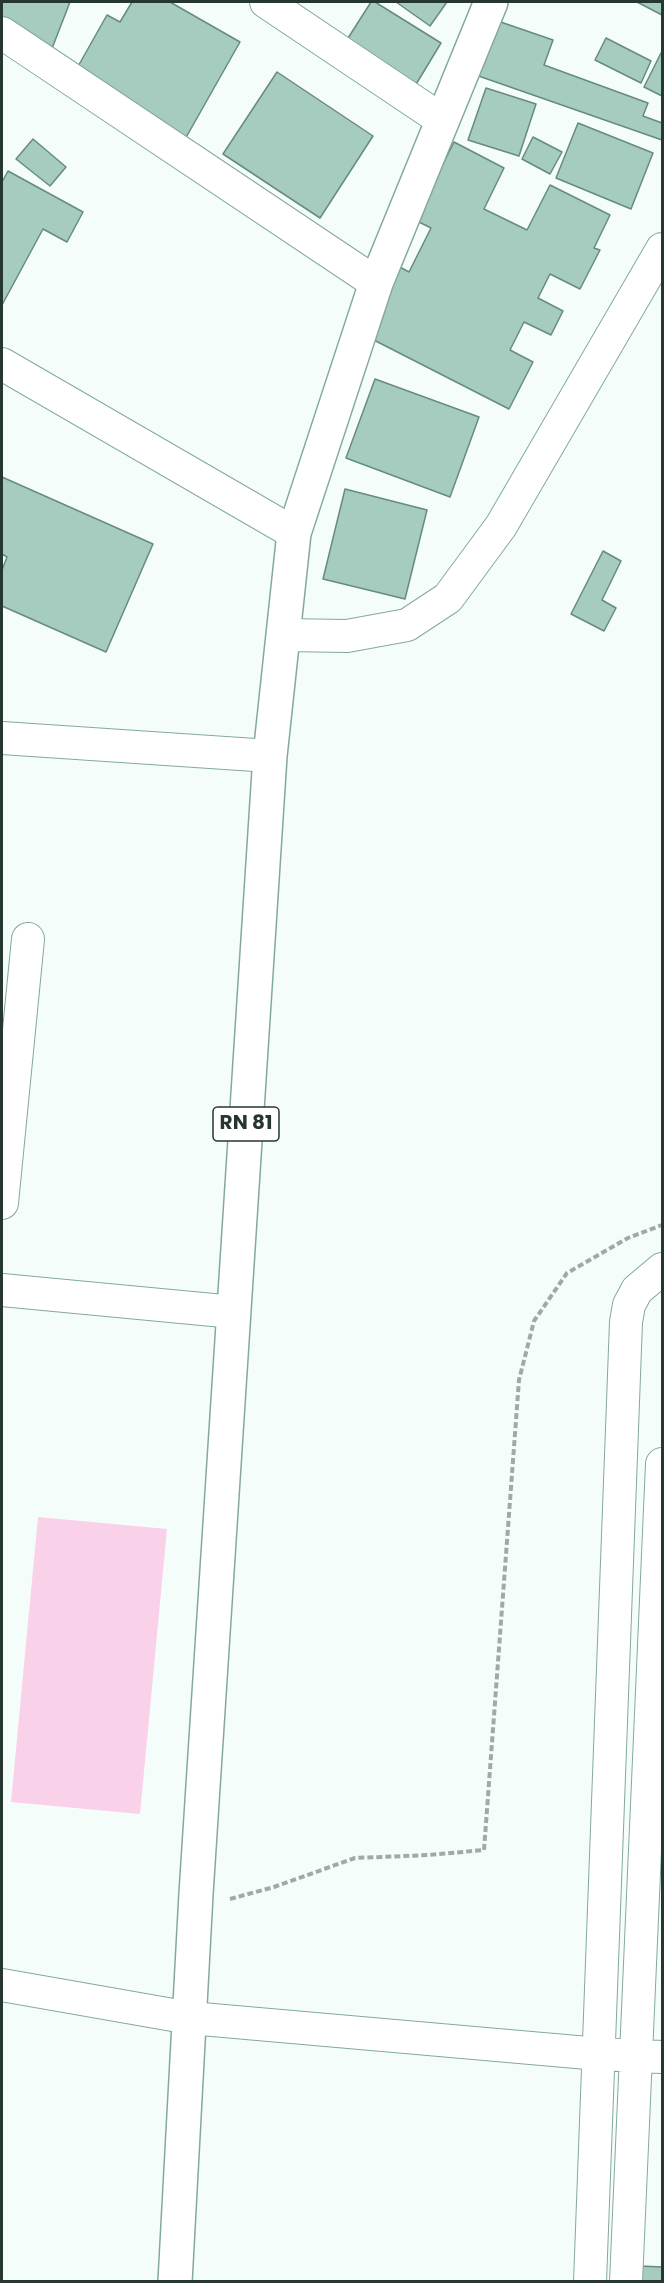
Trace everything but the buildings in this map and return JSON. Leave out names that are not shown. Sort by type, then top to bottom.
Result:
[{"type":"main road","name":"RN 81","points":[[175,2282],[196,1894],[270,756],[294,533],[376,283],[491,2]]},
{"type":"street","points":[[266,2],[442,120]]},
{"type":"street","points":[[2,33],[376,283]]},
{"type":"street","points":[[284,635],[347,636],[407,625],[448,598],[501,526],[663,249]]},
{"type":"street","points":[[4,372],[294,533]]},
{"type":"street","points":[[2,738],[270,756]]},
{"type":"street","points":[[2,1203],[28,939]]},
{"type":"street","points":[[590,2282],[626,1322],[629,1305],[638,1290],[663,1269]]},
{"type":"street","points":[[2,1290],[234,1312]]},
{"type":"street","points":[[626,2282],[649,2056],[663,1464]]},
{"type":"street","points":[[2,1985],[190,2018],[599,2054],[649,2056]]},
{"type":"path","points":[[196,1894],[233,1900],[355,1858],[484,1850],[519,1380],[534,1321],[567,1273],[628,1238],[663,1225]]},
{"type":"shaded area","points":[[38,1517],[167,1529],[140,1814],[11,1802]]}]
